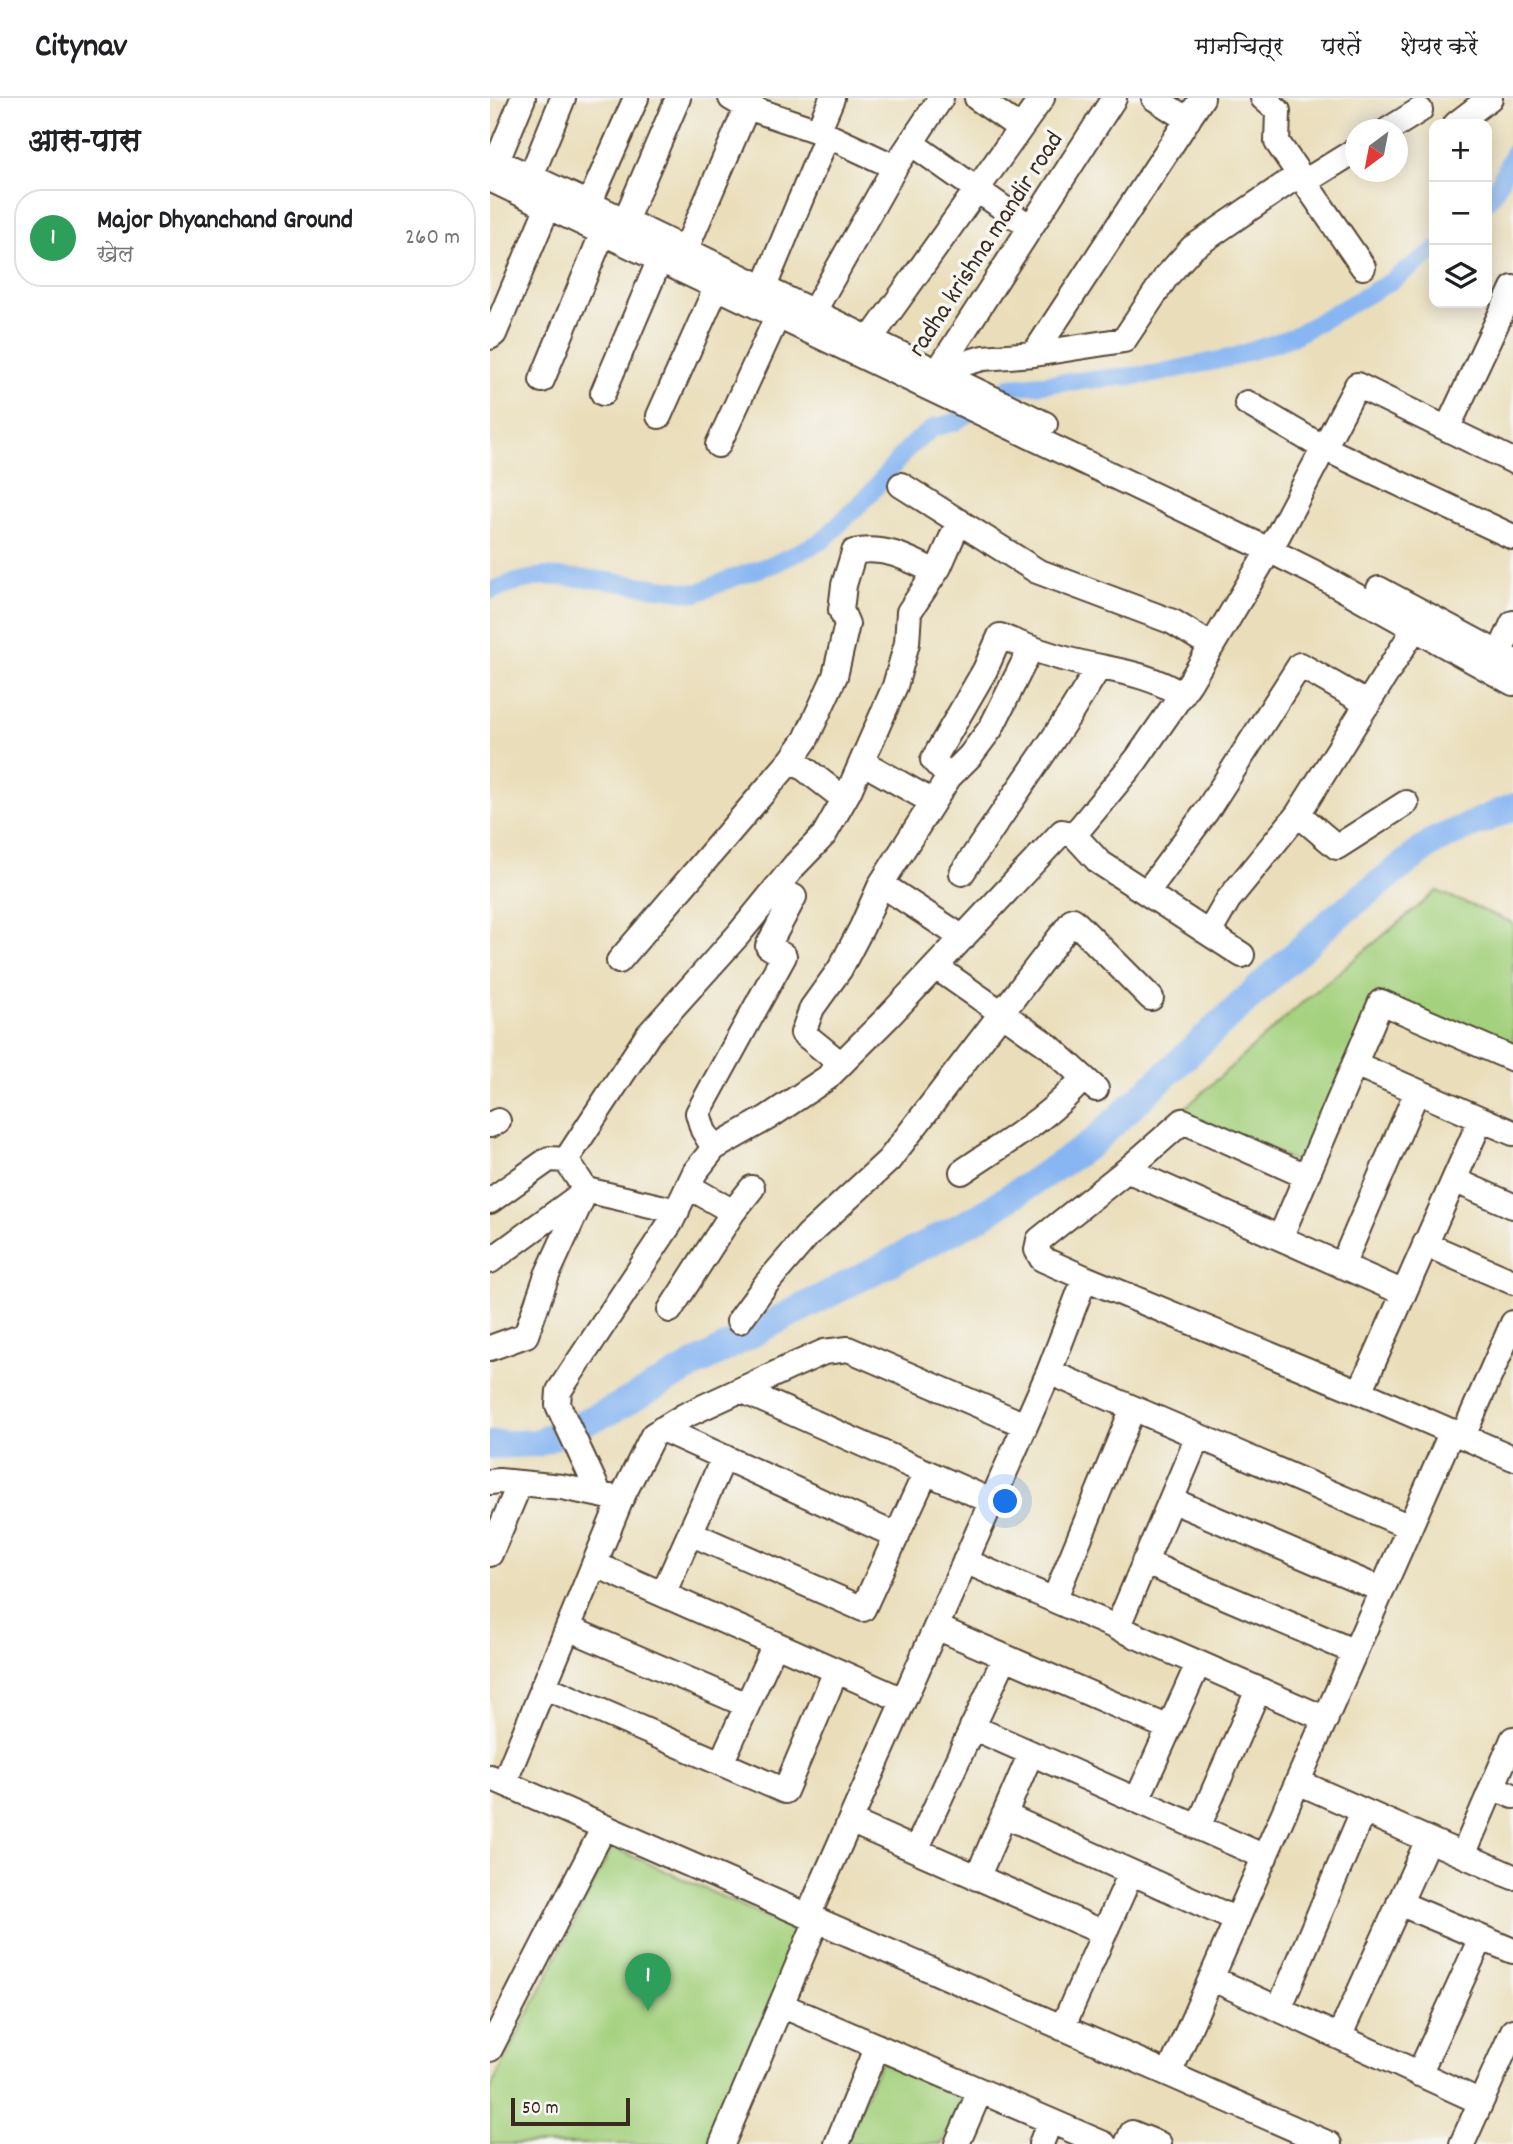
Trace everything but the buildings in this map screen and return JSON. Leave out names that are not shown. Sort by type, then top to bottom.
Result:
[{"type":"street","points":[[523,98],[492,166],[528,186],[589,204],[625,221],[674,259],[717,286],[778,315],[934,382],[969,386],[1033,418],[1501,662],[1513,683]]},
{"type":"street","points":[[528,186],[563,98]]},
{"type":"street","points":[[589,204],[636,98]]},
{"type":"street","points":[[625,221],[678,98]]},
{"type":"street","points":[[764,287],[823,133],[832,98]]},
{"type":"street","points":[[814,311],[895,167],[941,98]]},
{"type":"street","points":[[977,98],[1020,128]]},
{"type":"street","points":[[871,338],[1042,98]]},
{"type":"street","name":"radha krishna mandir road","points":[[934,382],[1114,98]]},
{"type":"street","points":[[1153,98],[1188,120]]},
{"type":"street","points":[[1034,354],[1202,98]]},
{"type":"street","points":[[1263,98],[1278,111],[1277,142],[1363,267]]},
{"type":"street","points":[[1463,119],[1490,98]]},
{"type":"street","points":[[603,393],[674,259],[743,101],[823,133],[895,167]]},
{"type":"street","points":[[911,143],[1030,227]]},
{"type":"street","points":[[934,382],[983,358],[1034,354],[1124,340],[1166,277],[1192,248],[1303,178],[1345,156]]},
{"type":"street","points":[[528,186],[548,206],[603,232],[674,259],[764,287],[871,338],[934,382],[1005,423],[1273,544],[1415,628],[1501,662]]},
{"type":"street","points":[[490,337],[494,334],[548,206]]},
{"type":"street","points":[[542,380],[603,232]]},
{"type":"street","points":[[659,416],[717,286]]},
{"type":"street","points":[[1447,429],[1513,288]]},
{"type":"street","points":[[718,445],[778,315]]},
{"type":"street","points":[[1074,835],[1136,760],[1182,695],[1273,544],[1357,385],[1513,460]]},
{"type":"street","points":[[1247,404],[1324,447],[1513,537]]},
{"type":"street","points":[[901,485],[1037,570],[1173,622],[1212,646]]},
{"type":"street","points":[[566,1160],[648,1035],[738,934],[795,864],[824,835],[862,762],[895,686],[907,643],[909,612],[935,572],[959,522]]},
{"type":"street","points":[[619,961],[792,759],[806,739],[835,676],[847,624],[841,610],[844,585],[854,552],[862,550],[898,553],[935,572]]},
{"type":"street","points":[[1501,662],[1513,623]]},
{"type":"street","points":[[1209,933],[1228,900],[1298,814],[1415,628]]},
{"type":"street","points":[[948,777],[933,760],[985,670],[1000,636],[1031,648],[1099,667],[1139,674],[1161,682],[1182,695]]},
{"type":"street","points":[[841,1064],[803,1033],[811,1008],[840,969],[880,884],[948,777],[970,756],[991,728],[1031,648]]},
{"type":"street","points":[[1147,892],[1206,812],[1300,665],[1368,704]]},
{"type":"street","points":[[962,873],[1070,715],[1099,667]]},
{"type":"street","points":[[792,759],[844,799]]},
{"type":"street","points":[[862,762],[933,802]]},
{"type":"street","points":[[1298,814],[1337,847],[1406,803]]},
{"type":"street","points":[[611,1497],[590,1472],[558,1405],[559,1391],[664,1234],[695,1172],[714,1147],[766,1118],[827,1078],[936,967],[1062,832],[1074,835],[1099,862],[1242,955]]},
{"type":"street","points":[[880,884],[963,938]]},
{"type":"street","points":[[714,1147],[703,1130],[698,1114],[784,956],[768,947],[794,897],[776,888]]},
{"type":"street","points":[[738,1321],[808,1236],[889,1160],[1073,920],[1151,998]]},
{"type":"street","points":[[936,967],[1050,1047],[1090,1084],[962,1172]]},
{"type":"street","points":[[1280,1238],[1381,1002],[1513,1059]]},
{"type":"street","points":[[1355,1064],[1513,1133]]},
{"type":"street","points":[[1342,1266],[1417,1091]]},
{"type":"street","points":[[1360,1392],[1481,1119]]},
{"type":"street","points":[[1306,1176],[1182,1121],[1127,1170],[1039,1240],[1037,1250],[1042,1259],[1085,1278],[1513,1458]]},
{"type":"street","points":[[490,1201],[549,1159],[566,1160]]},
{"type":"street","points":[[566,1160],[586,1190],[677,1211]]},
{"type":"street","points":[[1127,1170],[1404,1293]]},
{"type":"street","points":[[1454,1180],[1513,1206]]},
{"type":"street","points":[[688,1186],[733,1212]]},
{"type":"street","points":[[670,1311],[733,1212],[752,1188]]},
{"type":"street","points":[[490,1261],[586,1190]]},
{"type":"street","points":[[490,1348],[526,1335],[547,1275],[586,1190]]},
{"type":"street","points":[[1425,1244],[1513,1282]]},
{"type":"street","points":[[722,2144],[781,2005],[850,1821],[1049,1372],[1085,1278]]},
{"type":"street","points":[[1169,2074],[1410,1527],[1513,1323]]},
{"type":"street","points":[[1025,1425],[848,1349],[824,1352],[684,1416],[653,1435],[611,1497],[594,1564],[543,1686],[497,1780],[1169,2074],[1296,2138],[1329,2144]]},
{"type":"street","points":[[1049,1372],[1410,1527]]},
{"type":"street","points":[[741,1390],[991,1501]]},
{"type":"street","points":[[1054,1600],[1133,1408]]},
{"type":"street","points":[[662,1429],[897,1536]]},
{"type":"street","points":[[1117,1628],[1198,1436]]},
{"type":"street","points":[[663,1594],[724,1457]]},
{"type":"street","points":[[690,1533],[863,1609],[926,1472]]},
{"type":"street","points":[[490,1482],[562,1487],[611,1497]]},
{"type":"street","points":[[490,1554],[520,1483]]},
{"type":"street","points":[[1171,1500],[1382,1590]]},
{"type":"street","points":[[965,1561],[1326,1719]]},
{"type":"street","points":[[1144,1562],[1355,1652]]},
{"type":"street","points":[[594,1564],[903,1700]]},
{"type":"street","points":[[936,1627],[1169,1728]]},
{"type":"street","points":[[568,1628],[747,1705]]},
{"type":"street","points":[[721,1763],[775,1644]]},
{"type":"street","points":[[916,1850],[1004,1657]]},
{"type":"street","points":[[1137,1800],[1198,1664]]},
{"type":"street","points":[[543,1686],[785,1791],[836,1671]]},
{"type":"street","points":[[1198,1827],[1258,1690]]},
{"type":"street","points":[[972,1727],[1265,1857]]},
{"type":"street","points":[[1463,1855],[1503,1792],[1513,1739]]},
{"type":"street","points":[[977,1878],[1031,1753]]},
{"type":"street","points":[[1298,1782],[1513,1877]]},
{"type":"street","points":[[1279,2009],[1363,1811]]},
{"type":"street","points":[[1004,1815],[1237,1920]]},
{"type":"street","points":[[850,1821],[1104,1933]]},
{"type":"street","points":[[490,2049],[604,1827]]},
{"type":"street","points":[[1339,2037],[1428,1840]]},
{"type":"street","points":[[1062,2028],[1131,1873]]},
{"type":"street","points":[[1399,1903],[1513,1951]]},
{"type":"street","points":[[1419,2074],[1481,1938]]},
{"type":"street","points":[[1211,1978],[1481,2102]]},
{"type":"street","points":[[781,2005],[1104,2144]]},
{"type":"street","points":[[1462,2144],[1513,2031]]},
{"type":"street","points":[[836,2144],[877,2046]]},
{"type":"street","points":[[957,2144],[980,2091]]},
{"type":"street","points":[[1041,2144],[1050,2121]]},
{"type":"street","points":[[1127,2144],[1132,2133],[1158,2144]]},
{"type":"green space","points":[[1437,891],[1513,923],[1513,1052],[1377,993],[1302,1164],[1182,1111],[1304,1001]]},
{"type":"green space","points":[[612,1847],[800,1932],[708,2144],[490,2144],[490,2090]]},
{"type":"green space","points":[[880,2062],[962,2097],[942,2144],[845,2144]]},
{"type":"waterway","points":[[1492,195],[1513,153]]},
{"type":"waterway","points":[[490,591],[543,576],[593,579],[697,593],[776,563],[822,541],[869,495],[908,448],[933,428],[955,422],[1009,387],[1154,374],[1233,357],[1292,337],[1390,282],[1429,255]]},
{"type":"waterway","points":[[490,1445],[537,1443],[610,1411],[766,1326],[981,1216],[1091,1144],[1332,920],[1434,841],[1513,807]]},
{"type":"place","name":"Major Dhyanchand Ground","points":[[648,2011]]}]
